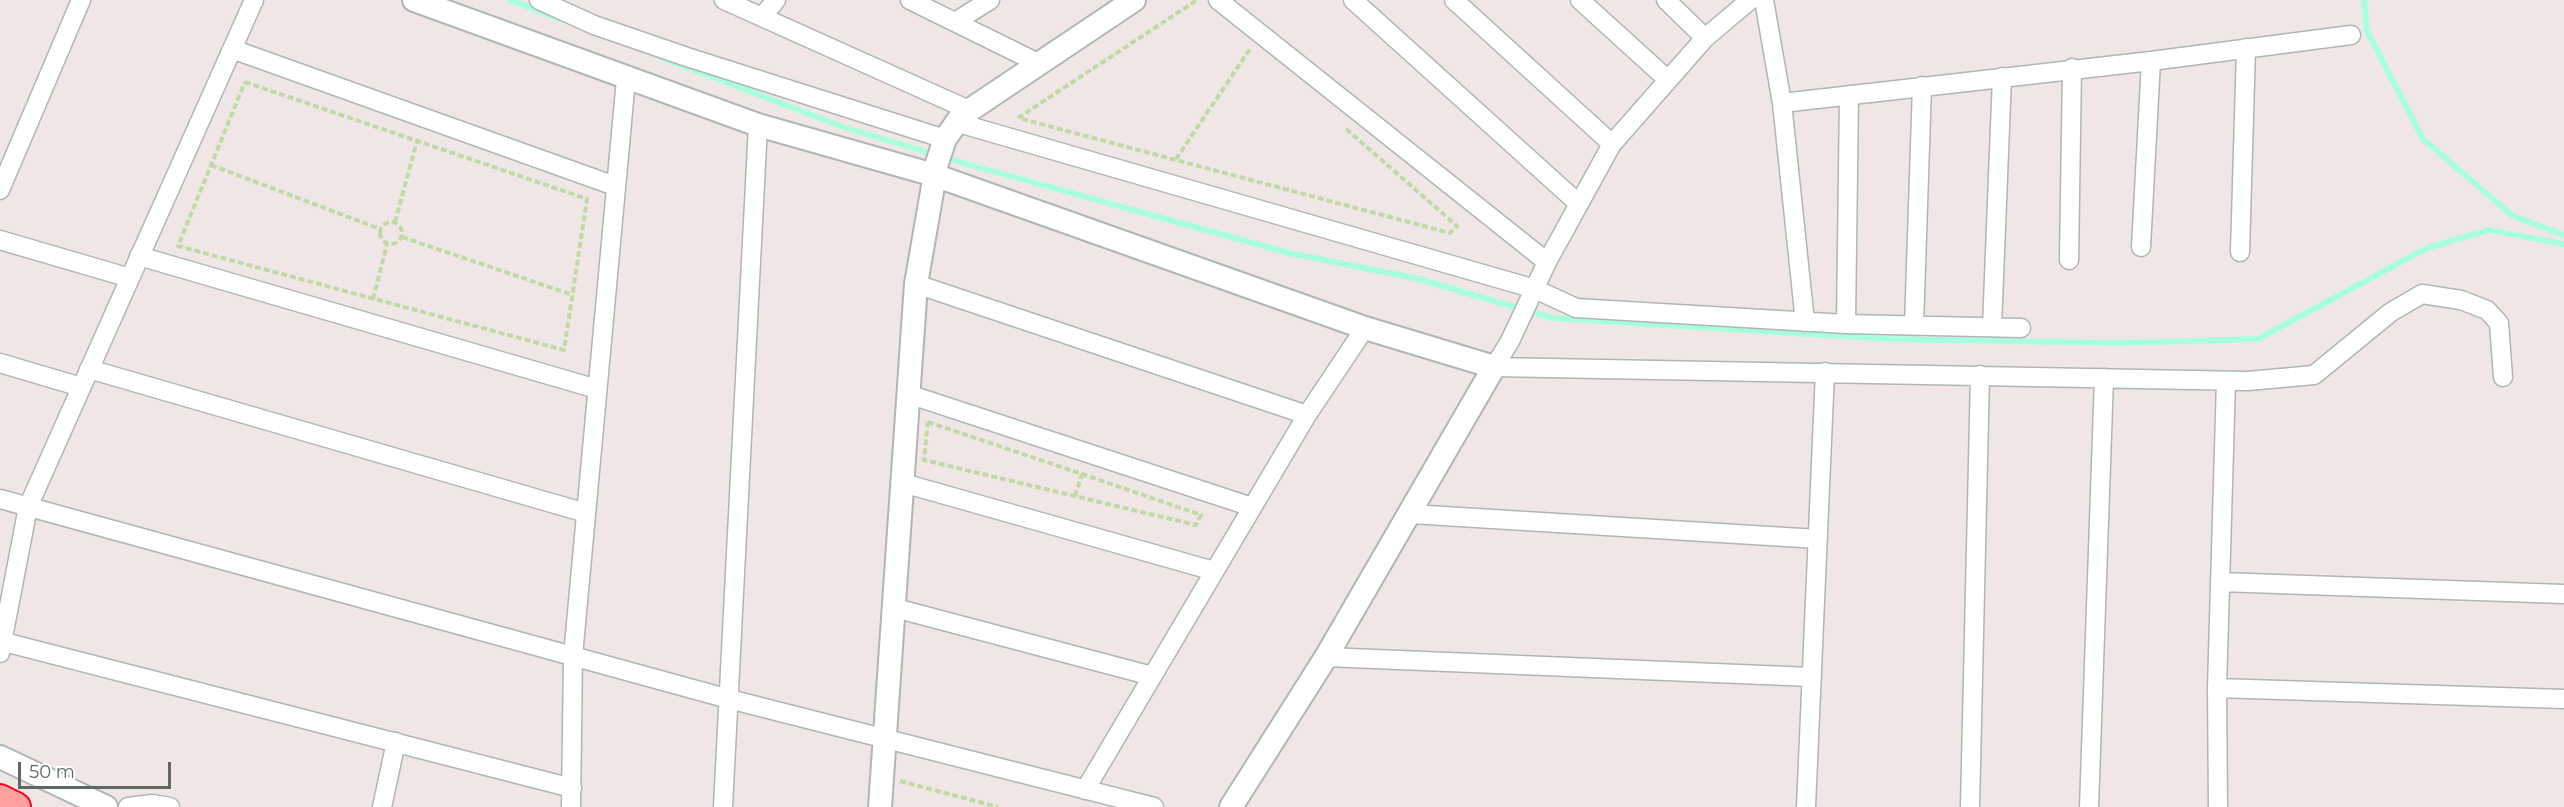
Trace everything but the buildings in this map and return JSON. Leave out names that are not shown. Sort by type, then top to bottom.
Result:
[{"type":"highway","points":[[0,800],[16,807]]},
{"type":"street","points":[[0,190],[81,0]]},
{"type":"street","points":[[254,0],[28,507],[1,645],[396,742],[572,788]]},
{"type":"street","points":[[414,0],[626,79],[758,125],[947,142]]},
{"type":"street","points":[[539,0],[594,25],[947,142],[1576,308],[1845,324],[2021,328]]},
{"type":"street","points":[[724,0],[762,17],[947,142],[1365,328],[1494,367],[2226,381],[2314,375],[2391,312],[2422,294],[2461,300],[2487,310],[2499,323],[2503,377]]},
{"type":"street","points":[[762,17],[776,0]]},
{"type":"street","points":[[910,0],[1038,63]]},
{"type":"street","points":[[955,22],[990,0]]},
{"type":"street","points":[[880,807],[916,284],[947,142],[1038,63],[1134,0]]},
{"type":"street","points":[[1218,0],[1547,262]]},
{"type":"street","points":[[1353,0],[1579,204]]},
{"type":"street","points":[[1454,0],[1612,144]]},
{"type":"street","points":[[1580,0],[1668,80]]},
{"type":"street","points":[[1666,0],[1706,38]]},
{"type":"street","points":[[1231,807],[1326,657],[1510,342],[1547,262],[1612,144],[1706,38],[1750,0]]},
{"type":"street","points":[[1764,0],[1782,103],[1806,322]]},
{"type":"street","points":[[1782,103],[2072,68],[2151,61],[2351,35]]},
{"type":"street","points":[[2240,252],[2246,48]]},
{"type":"street","points":[[232,50],[615,186]]},
{"type":"street","points":[[2141,247],[2151,61]]},
{"type":"street","points":[[2069,260],[2072,68]]},
{"type":"street","points":[[1992,327],[2002,77]]},
{"type":"street","points":[[571,807],[573,656],[626,79]]},
{"type":"street","points":[[1914,326],[1922,86]]},
{"type":"street","points":[[1845,324],[1849,95]]},
{"type":"street","points":[[723,807],[758,125]]},
{"type":"street","points":[[0,240],[130,278]]},
{"type":"street","points":[[140,256],[597,389]]},
{"type":"street","points":[[916,284],[1307,415]]},
{"type":"street","points":[[1085,790],[1307,415],[1365,328]]},
{"type":"street","points":[[0,363],[81,387]]},
{"type":"street","points":[[90,369],[586,513]]},
{"type":"street","points":[[1806,807],[1825,372]]},
{"type":"street","points":[[1970,807],[1980,375]]},
{"type":"street","points":[[2089,807],[2104,378]]},
{"type":"street","points":[[2218,807],[2217,688],[2226,381]]},
{"type":"street","points":[[908,394],[1252,507]]},
{"type":"street","points":[[903,483],[1214,571]]},
{"type":"street","points":[[0,499],[729,699],[1154,807]]},
{"type":"street","points":[[1411,514],[1818,539]]},
{"type":"street","points":[[2220,582],[2564,594]]},
{"type":"street","points":[[895,608],[1152,676]]},
{"type":"street","points":[[1326,657],[1812,677]]},
{"type":"street","points":[[2217,688],[2564,699]]},
{"type":"street","points":[[382,807],[396,742]]},
{"type":"street","points":[[0,757],[106,807]]},
{"type":"street","points":[[128,807],[152,804],[170,807]]},
{"type":"path","points":[[1197,0],[1018,118],[1450,233],[1457,226]]},
{"type":"path","points":[[1176,159],[1252,46]]},
{"type":"path","points":[[245,82],[587,199],[564,350],[178,246],[212,165],[245,82]]},
{"type":"path","points":[[395,222],[417,141]]},
{"type":"path","points":[[212,165],[380,229]]},
{"type":"path","points":[[373,299],[387,244],[380,234],[380,229],[384,224],[395,222],[400,226],[402,237]]},
{"type":"path","points":[[402,237],[573,295]]},
{"type":"path","points":[[387,244],[393,244],[402,237]]},
{"type":"path","points":[[924,460],[1196,525],[1201,515],[928,422]]},
{"type":"path","points":[[1075,496],[1082,474]]},
{"type":"path","points":[[899,781],[998,807]]},
{"type":"waterway","points":[[510,0],[563,20]]},
{"type":"waterway","points":[[2364,0],[2367,31],[2423,139],[2513,216],[2564,235]]},
{"type":"waterway","points":[[660,57],[843,127],[963,163],[1289,253],[1419,279],[1552,318],[1888,339],[2122,343],[2258,339],[2427,248],[2489,230],[2564,244]]}]
